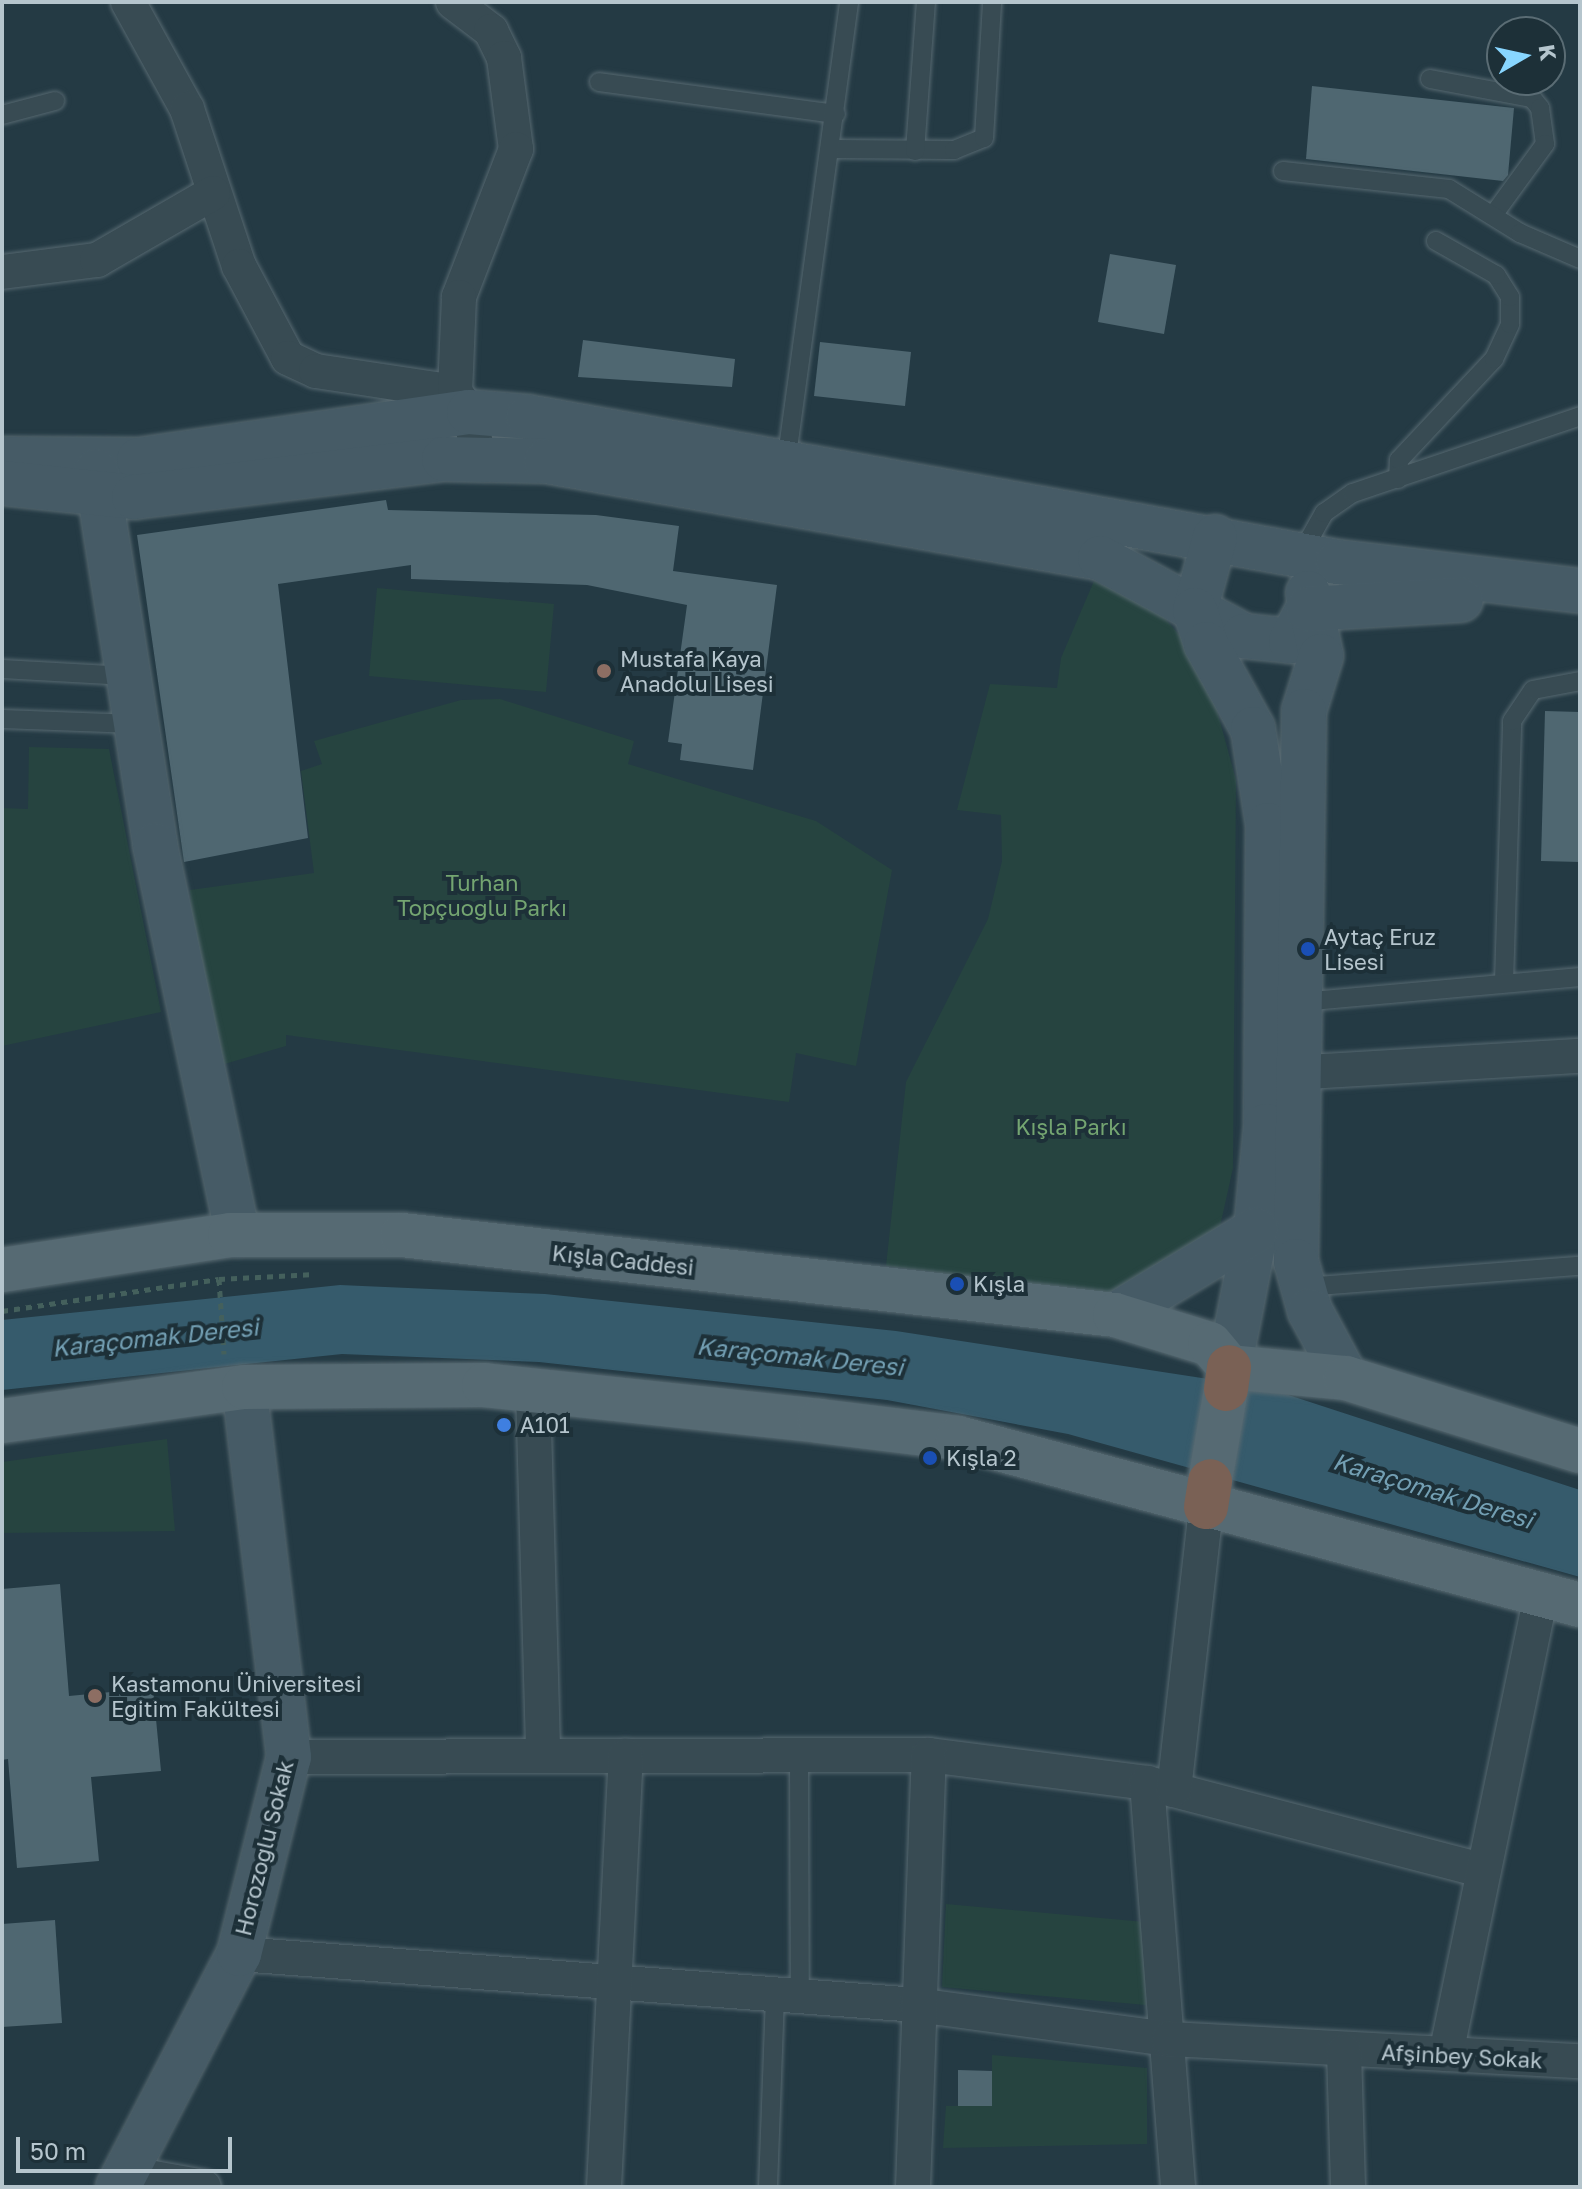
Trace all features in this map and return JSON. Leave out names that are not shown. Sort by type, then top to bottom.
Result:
[{"type":"main road","points":[[2,459],[97,479],[462,402],[1100,558],[1244,636],[1291,641],[1308,609]]},
{"type":"main road","points":[[2,483],[479,458],[546,461],[782,479],[1215,537],[1301,554],[1560,590]]},
{"type":"main road","points":[[97,479],[135,724],[238,1235]]},
{"type":"main road","points":[[1215,537],[1195,610],[1206,644],[1253,729],[1265,771],[1284,1074],[1302,1287],[1346,1378]]},
{"type":"main road","points":[[1208,1494],[1284,1074],[1301,1002],[1304,700],[1321,656],[1308,609],[1301,554]]},
{"type":"main road","points":[[1308,609],[1560,590]]},
{"type":"main road","points":[[1115,1315],[1256,1230]]},
{"type":"main road","name":"Kışla Caddesi","points":[[2,1270],[238,1235],[402,1235],[1115,1315],[1210,1344],[1228,1378]]},
{"type":"main road","points":[[2,1421],[235,1374],[533,1390],[958,1438],[1208,1494],[1561,1600]]},
{"type":"main road","name":"Horozoğlu Sokak","points":[[122,2180],[239,1954],[289,1757],[235,1374]]},
{"type":"main road","points":[[1228,1378],[1346,1378],[1580,1451]]},
{"type":"street","points":[[128,2],[187,109],[239,266],[288,358],[316,371],[462,402]]},
{"type":"street","points":[[473,8],[504,58],[516,149],[459,297],[462,402],[479,458]]},
{"type":"street","points":[[2,272],[97,260],[213,193]]},
{"type":"street","points":[[1284,1074],[1580,1056]]},
{"type":"street","points":[[533,1390],[543,1752]]},
{"type":"street","points":[[1178,2187],[1169,2039],[1161,1786],[1208,1494]]},
{"type":"street","points":[[1446,2054],[1481,1870],[1561,1600]]},
{"type":"street","points":[[289,1757],[543,1752],[626,1756],[929,1755],[1161,1786],[1481,1870]]},
{"type":"street","points":[[913,2187],[917,2005],[929,1755]]},
{"type":"street","points":[[604,2187],[626,1756]]},
{"type":"street","name":"Afşinbey Sokak","points":[[239,1954],[917,2005],[1169,2039],[1344,2051],[1580,2061]]},
{"type":"street","points":[[1344,2051],[1348,2187]]},
{"type":"street","points":[[122,2180],[204,2187]]},
{"type":"lane","points":[[782,479],[833,149],[849,2]]},
{"type":"lane","points":[[915,151],[926,2]]},
{"type":"lane","points":[[833,149],[915,151],[970,148],[984,138],[992,2]]},
{"type":"lane","points":[[1430,79],[1532,98],[1540,108],[1545,144],[1494,214]]},
{"type":"lane","points":[[599,82],[836,114]]},
{"type":"lane","points":[[2,115],[55,101]]},
{"type":"lane","points":[[1283,171],[1429,184],[1580,259]]},
{"type":"lane","points":[[1398,479],[1399,460],[1494,359],[1510,324],[1510,297],[1496,275],[1436,241]]},
{"type":"lane","points":[[1301,554],[1324,513],[1353,493],[1580,416]]},
{"type":"lane","points":[[2,669],[127,676]]},
{"type":"lane","points":[[1504,982],[1512,721],[1533,690],[1580,681]]},
{"type":"lane","points":[[2,719],[135,724]]},
{"type":"lane","points":[[1301,1002],[1580,977]]},
{"type":"lane","points":[[1302,1287],[1580,1266]]},
{"type":"lane","points":[[768,2187],[787,1996],[799,1756]]},
{"type":"path","points":[[2,1311],[219,1279],[322,1274]]},
{"type":"path","points":[[219,1279],[235,1374]]},
{"type":"green space","name":"Kışla Parkı","points":[[1094,581],[1158,611],[1191,648],[1210,685],[1236,780],[1233,1168],[1219,1231],[1120,1296],[886,1266],[906,1082],[988,919],[1002,861],[1001,815],[957,810],[990,684],[1057,688],[1061,658]]},
{"type":"green space","points":[[377,588],[554,604],[546,692],[369,676]]},
{"type":"green space","name":"Turhan Topçuoğlu Parkı","points":[[500,699],[634,741],[628,764],[816,821],[892,870],[856,1066],[796,1053],[789,1102],[286,1035],[286,1046],[221,1065],[195,998],[190,890],[314,873],[301,771],[322,764],[314,741],[461,700]]},
{"type":"green space","points":[[29,747],[109,749],[161,1012],[2,1046],[2,808],[28,809]]},
{"type":"green space","points":[[167,1439],[175,1531],[2,1533],[2,1462]]},
{"type":"green space","points":[[946,1904],[1145,1922],[1146,2005],[942,1987]]},
{"type":"green space","points":[[992,2055],[1147,2068],[1147,2144],[943,2148],[946,2106],[992,2106]]},
{"type":"water","name":"Karaçomak Deresi","points":[[340,1285],[545,1294],[896,1331],[1267,1388],[1580,1490],[1580,1577],[1068,1434],[887,1400],[539,1362],[342,1354],[2,1390],[2,1320]]},
{"type":"building","points":[[1312,86],[1514,108],[1508,175],[1503,181],[1306,159]]},
{"type":"building","points":[[1110,254],[1176,265],[1164,334],[1098,322]]},
{"type":"building","points":[[583,340],[735,359],[732,387],[578,377]]},
{"type":"building","points":[[820,342],[911,352],[905,406],[814,396]]},
{"type":"building","points":[[386,500],[388,510],[596,515],[679,526],[673,571],[777,585],[753,770],[680,760],[682,744],[668,742],[687,605],[587,585],[411,579],[411,565],[278,584],[308,838],[184,862],[137,535]]},
{"type":"building","points":[[1545,711],[1580,712],[1580,862],[1541,861]]},
{"type":"building","points":[[60,1584],[69,1696],[153,1688],[161,1771],[91,1777],[99,1861],[17,1868],[8,1759],[2,1760],[2,1589]]},
{"type":"building","points":[[55,1920],[62,2023],[2,2027],[2,1924]]},
{"type":"building","points":[[958,2070],[992,2071],[992,2106],[958,2106]]},
{"type":"place","name":"Mustafa Kaya Anadolu Lisesi","points":[[604,671]]},
{"type":"place","name":"Aytaç Eruz Lisesi","points":[[1308,949]]},
{"type":"place","name":"Kışla","points":[[957,1284]]},
{"type":"place","name":"A101","points":[[504,1425]]},
{"type":"place","name":"Kışla 2","points":[[930,1458]]},
{"type":"place","name":"Kastamonu Üniversitesi Eğitim Fakültesi","points":[[95,1696]]}]
